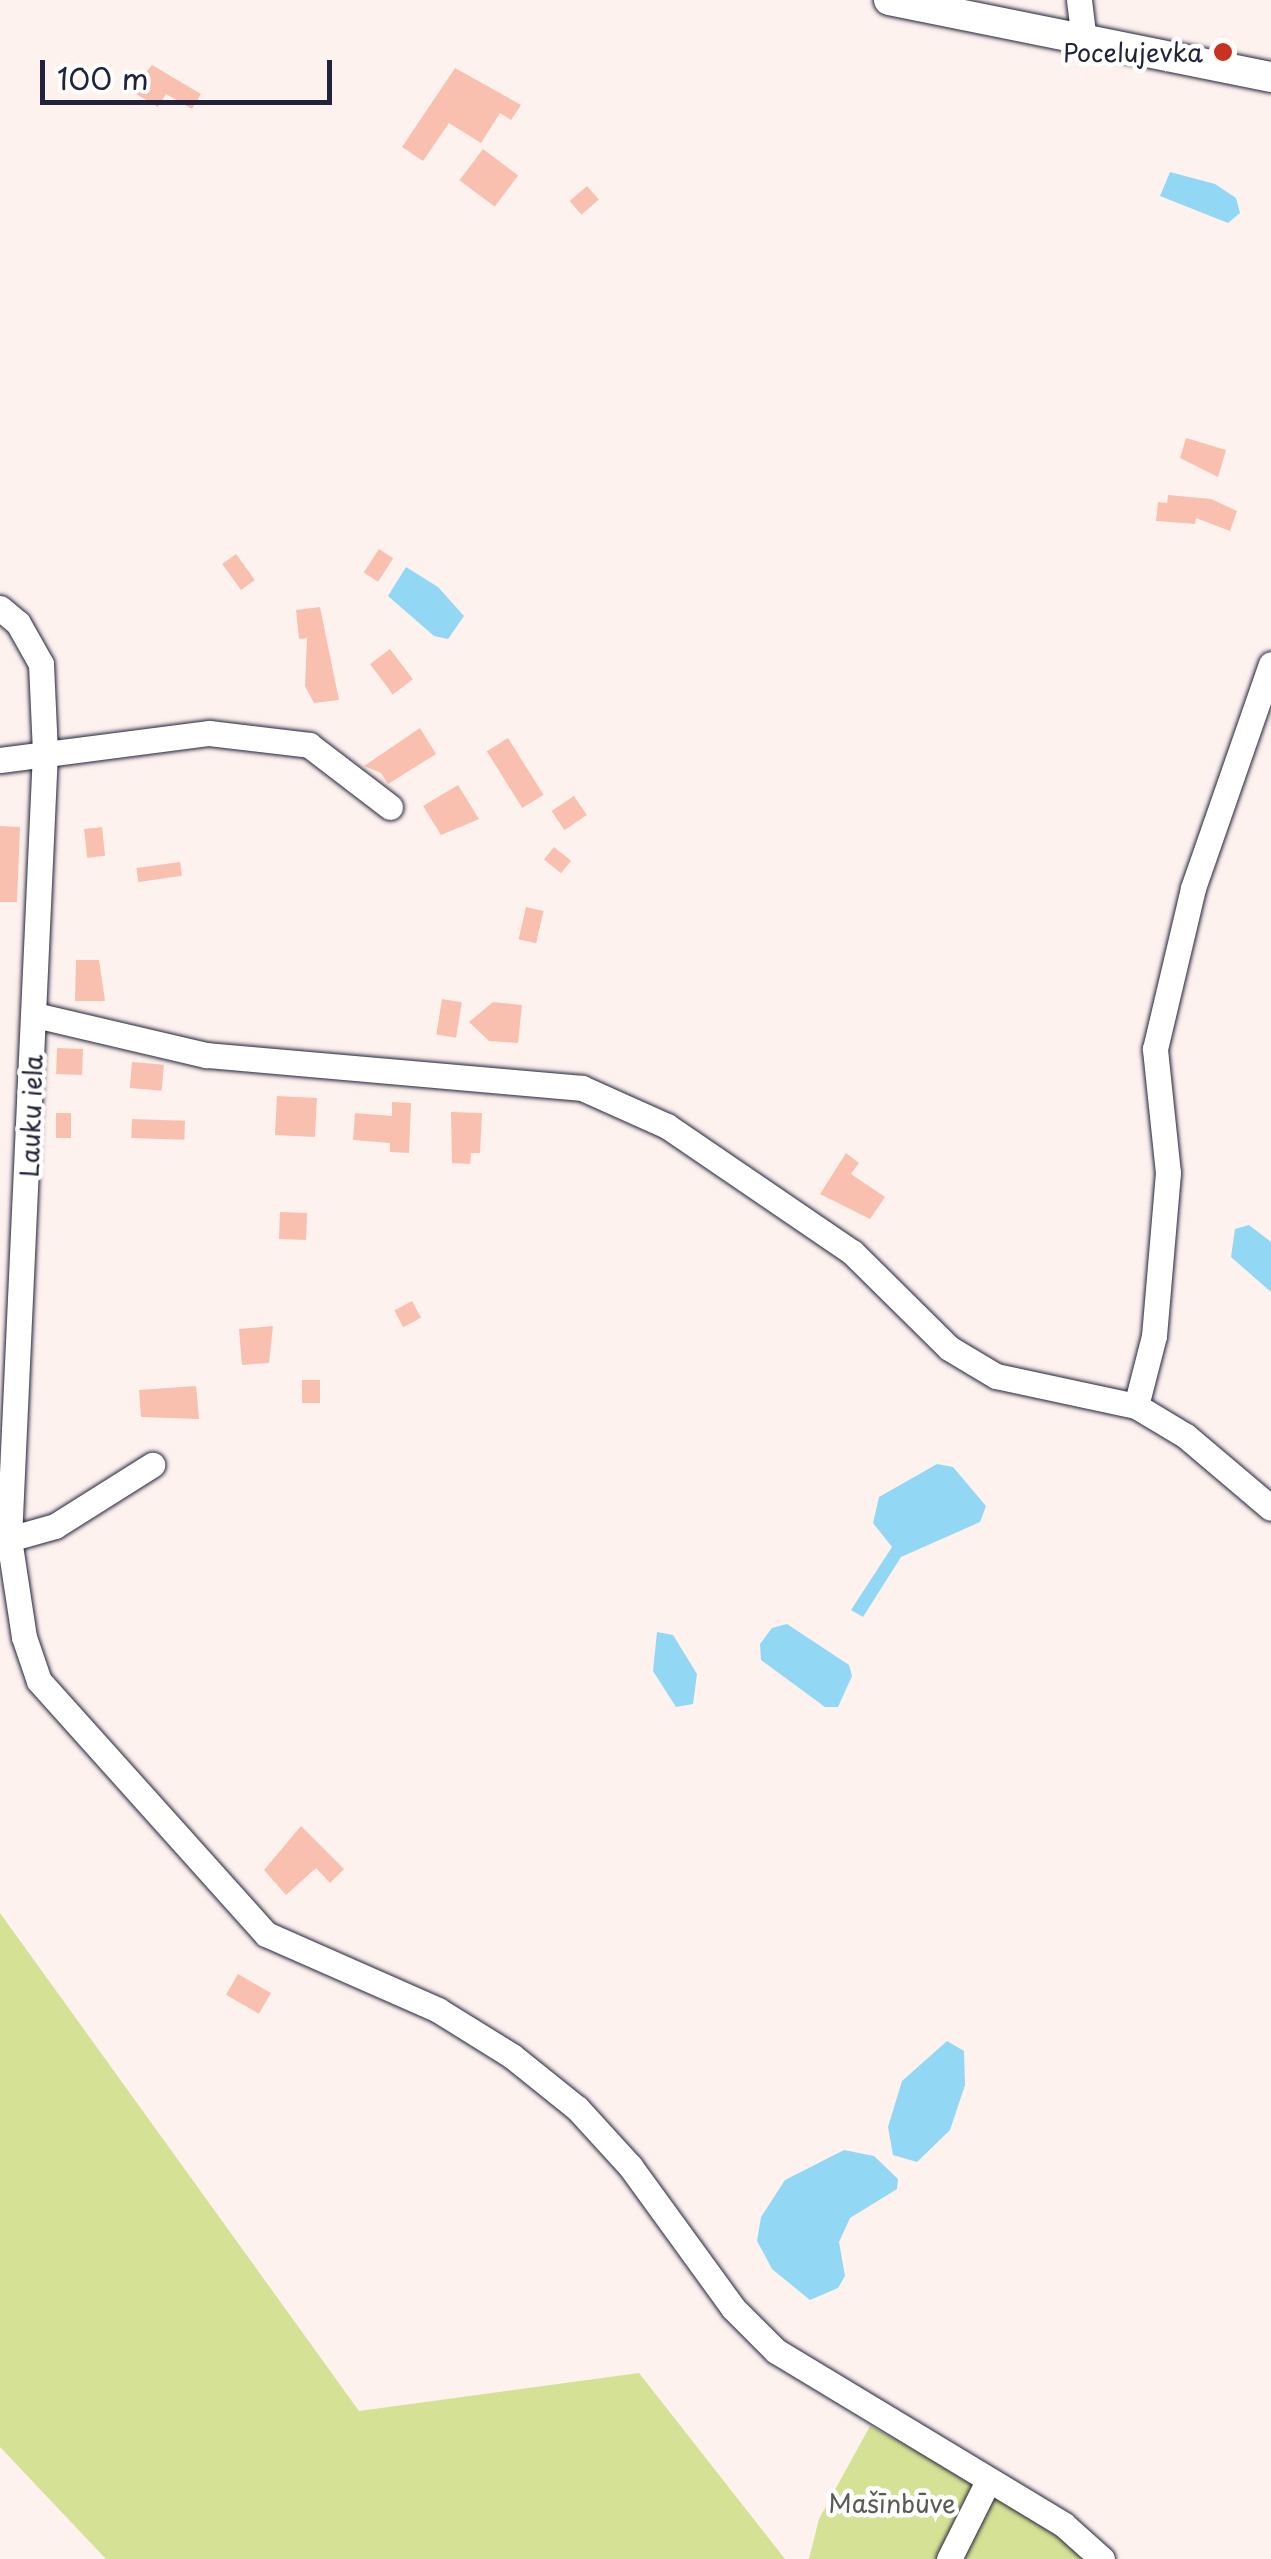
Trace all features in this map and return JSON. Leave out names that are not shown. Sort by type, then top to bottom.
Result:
[{"type":"main road","points":[[890,0],[1271,77]]},
{"type":"street","points":[[1079,0],[1084,39]]},
{"type":"street","name":"Lauku iela","points":[[0,608],[18,623],[42,664],[46,752],[9,1538],[24,1637],[39,1681],[266,1934],[438,2010],[512,2056],[577,2108],[630,2166],[733,2308],[776,2351],[1064,2525],[1102,2559]]},
{"type":"street","points":[[1136,1406],[1154,1336],[1168,1172],[1155,1048],[1193,888],[1271,664]]},
{"type":"street","points":[[0,760],[209,733],[308,745],[390,807]]},
{"type":"street","points":[[35,1015],[206,1055],[582,1088],[667,1126],[852,1252],[949,1348],[996,1376],[1136,1406],[1186,1436],[1271,1508]]},
{"type":"street","points":[[9,1538],[54,1526],[152,1465]]},
{"type":"street","points":[[949,2559],[988,2481]]},
{"type":"green space","points":[[0,1913],[359,2411],[639,2373],[785,2559],[106,2559],[0,2447]]},
{"type":"green space","name":"Mašīnbūve","points":[[870,2426],[1062,2529],[1090,2559],[809,2559],[819,2519]]},
{"type":"water","points":[[1170,172],[1215,184],[1236,198],[1240,213],[1228,223],[1160,196]]},
{"type":"water","points":[[406,567],[438,587],[464,616],[448,639],[434,636],[388,596]]},
{"type":"water","points":[[1249,1225],[1271,1242],[1271,1292],[1231,1257],[1235,1229]]},
{"type":"water","points":[[937,1464],[953,1467],[986,1506],[980,1522],[901,1557],[863,1617],[851,1610],[892,1547],[873,1523],[879,1497]]},
{"type":"water","points":[[787,1624],[849,1665],[852,1676],[838,1707],[825,1707],[761,1660],[760,1644],[772,1628]]},
{"type":"water","points":[[657,1632],[673,1635],[697,1674],[693,1704],[676,1707],[653,1671]]},
{"type":"water","points":[[947,2041],[964,2051],[965,2085],[950,2130],[917,2162],[893,2155],[888,2127],[902,2081]]},
{"type":"water","points":[[844,2150],[874,2156],[898,2179],[897,2189],[850,2218],[839,2242],[845,2276],[838,2288],[810,2300],[772,2269],[757,2241],[761,2217],[785,2180]]},
{"type":"building","points":[[152,65],[201,94],[192,109],[166,94],[158,107],[131,91]]},
{"type":"building","points":[[455,68],[521,105],[511,120],[500,113],[481,143],[449,123],[423,161],[402,147]]},
{"type":"building","points":[[483,149],[518,175],[495,207],[460,180]]},
{"type":"building","points":[[587,186],[599,200],[581,215],[570,201]]},
{"type":"building","points":[[1186,438],[1226,450],[1218,477],[1180,458]]},
{"type":"building","points":[[1168,495],[1211,499],[1237,511],[1230,531],[1196,518],[1195,524],[1156,521],[1158,502],[1167,503]]},
{"type":"building","points":[[379,549],[393,558],[378,582],[364,572]]},
{"type":"building","points":[[236,554],[255,580],[241,590],[222,564]]},
{"type":"building","points":[[320,607],[339,700],[314,703],[305,686],[307,638],[299,639],[296,610]]},
{"type":"building","points":[[390,649],[413,679],[393,694],[370,664]]},
{"type":"building","points":[[420,728],[436,754],[388,784],[381,773],[364,766]]},
{"type":"building","points":[[508,738],[544,795],[522,808],[487,751]]},
{"type":"building","points":[[458,785],[479,819],[441,835],[423,806]]},
{"type":"building","points":[[574,796],[587,815],[564,830],[552,811]]},
{"type":"building","points":[[0,826],[20,827],[17,902],[0,902]]},
{"type":"building","points":[[102,827],[105,856],[87,858],[84,829]]},
{"type":"building","points":[[554,847],[571,861],[561,873],[544,859]]},
{"type":"building","points":[[180,862],[182,876],[138,882],[136,868]]},
{"type":"building","points":[[526,907],[544,911],[536,943],[519,939]]},
{"type":"building","points":[[76,960],[99,960],[105,1001],[75,1001]]},
{"type":"building","points":[[442,999],[462,1002],[456,1038],[436,1035]]},
{"type":"building","points":[[493,1002],[522,1005],[518,1043],[489,1041],[469,1022]]},
{"type":"building","points":[[57,1048],[83,1049],[82,1075],[56,1074]]},
{"type":"building","points":[[132,1062],[164,1065],[162,1091],[130,1088]]},
{"type":"building","points":[[277,1096],[317,1098],[315,1137],[275,1135]]},
{"type":"building","points":[[392,1102],[411,1103],[409,1153],[390,1152],[390,1143],[353,1140],[355,1113],[392,1116]]},
{"type":"building","points":[[451,1112],[482,1113],[480,1153],[471,1153],[470,1164],[452,1163]]},
{"type":"building","points":[[56,1113],[71,1113],[71,1138],[56,1138]]},
{"type":"building","points":[[132,1119],[185,1121],[184,1140],[131,1138]]},
{"type":"building","points":[[846,1153],[859,1163],[851,1174],[885,1197],[870,1219],[820,1194]]},
{"type":"building","points":[[280,1212],[307,1213],[306,1240],[279,1239]]},
{"type":"building","points":[[412,1301],[421,1318],[403,1327],[394,1310]]},
{"type":"building","points":[[273,1326],[269,1363],[242,1365],[239,1329]]},
{"type":"building","points":[[302,1380],[320,1380],[320,1403],[302,1403]]},
{"type":"building","points":[[196,1386],[199,1419],[141,1417],[139,1390]]},
{"type":"building","points":[[301,1826],[344,1869],[330,1883],[316,1868],[286,1895],[264,1870]]},
{"type":"building","points":[[238,1974],[271,1993],[259,2014],[226,1995]]},
{"type":"place","name":"Pocelujevka","points":[[1223,52]]}]
